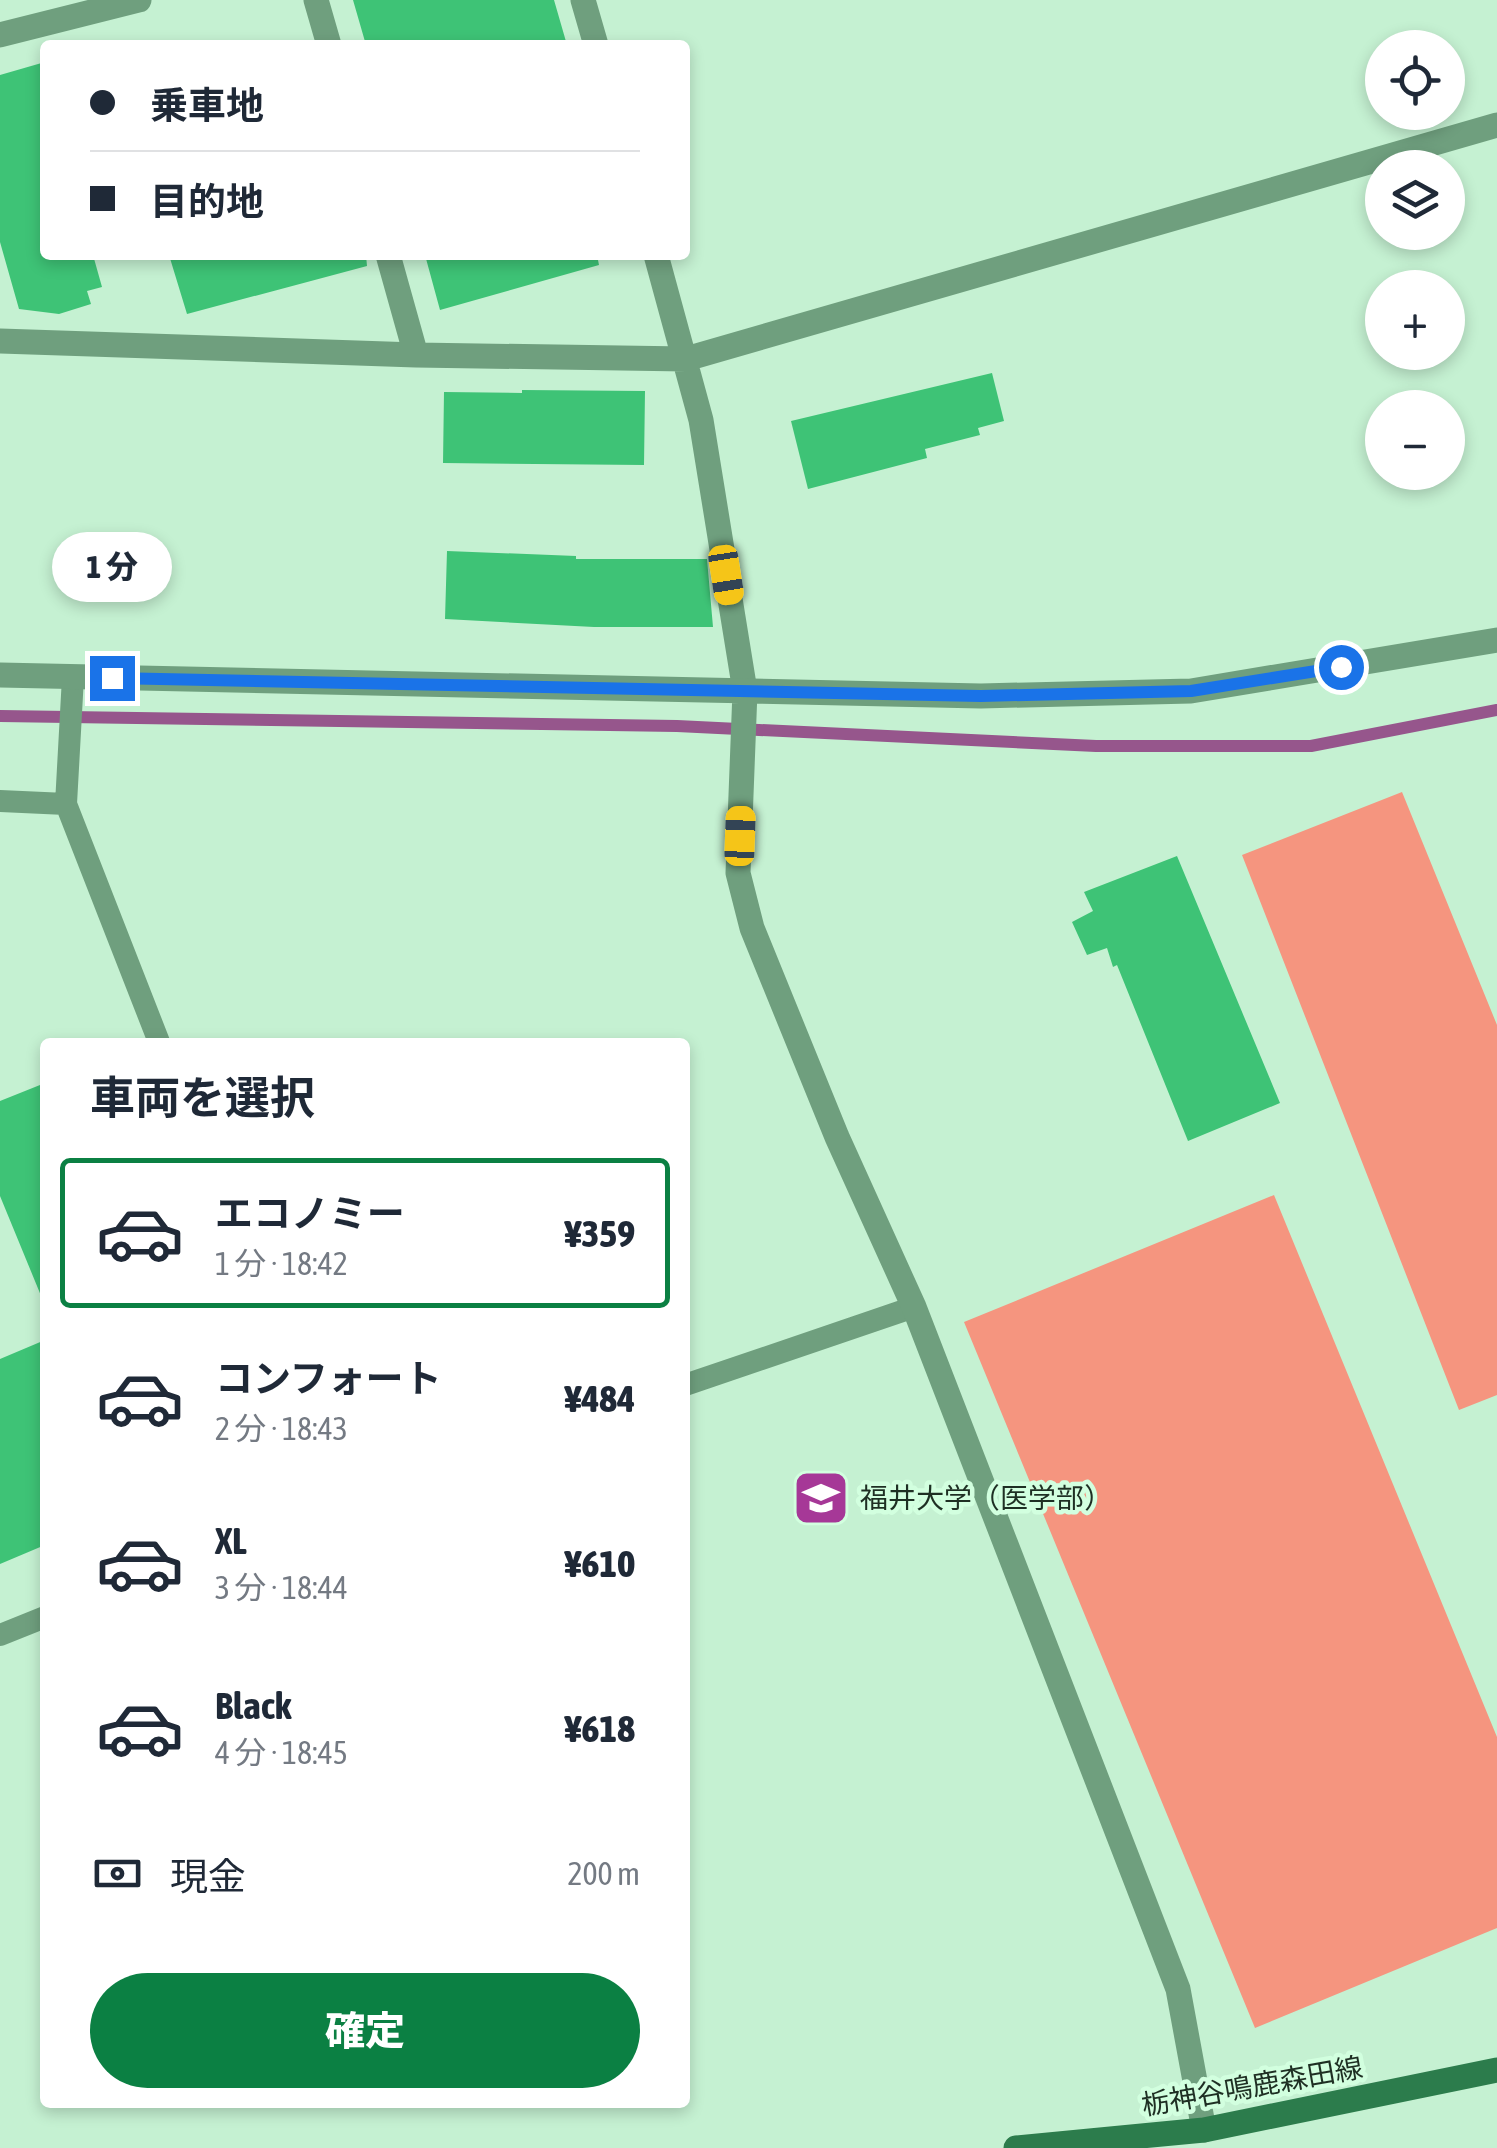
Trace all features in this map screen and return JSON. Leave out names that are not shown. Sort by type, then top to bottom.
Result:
[{"type":"main road","name":"栃神谷鳴鹿森田線","points":[[1016,2148],[1204,2130],[1497,2070]]},
{"type":"street","points":[[0,35],[139,0]]},
{"type":"street","points":[[316,0],[328,40]]},
{"type":"street","points":[[582,0],[594,40]]},
{"type":"street","points":[[0,341],[416,356],[686,359],[1497,125]]},
{"type":"street","points":[[389,260],[416,356]]},
{"type":"street","points":[[657,260],[701,420],[746,691],[738,872],[752,928],[838,1137],[914,1307],[1178,1989],[1204,2130]]},
{"type":"street","points":[[0,675],[981,696],[1191,691],[1497,640]]},
{"type":"lane","points":[[73,678],[66,804],[157,1038]]},
{"type":"lane","points":[[0,801],[66,804]]},
{"type":"lane","points":[[690,1382],[914,1307]]},
{"type":"lane","points":[[0,1634],[40,1619]]},
{"type":"shaded area","points":[[1402,792],[1497,1025],[1497,1395],[1459,1410],[1242,855]]},
{"type":"shaded area","points":[[1274,1195],[1497,1737],[1497,1928],[1255,2028],[964,1322]]},
{"type":"building","points":[[353,0],[554,0],[566,40],[365,40]]},
{"type":"building","points":[[40,63],[40,260],[94,260],[102,287],[87,291],[91,304],[59,314],[19,309],[0,242],[0,75]]},
{"type":"building","points":[[171,260],[366,260],[367,266],[187,314]]},
{"type":"building","points":[[426,260],[598,260],[599,265],[440,310]]},
{"type":"building","points":[[992,373],[1004,421],[978,428],[980,435],[925,449],[927,458],[808,489],[791,421]]},
{"type":"building","points":[[645,391],[644,465],[443,463],[444,392]]},
{"type":"building","points":[[447,551],[576,559],[707,559],[713,627],[594,627],[445,619]]},
{"type":"building","points":[[1177,856],[1280,1103],[1188,1141],[1117,965],[1113,967],[1107,948],[1087,955],[1072,922],[1093,911],[1084,892]]},
{"type":"building","points":[[40,1085],[40,1293],[0,1196],[0,1101]]},
{"type":"building","points":[[40,1342],[40,1547],[0,1564],[0,1359]]},
{"type":"waterway","points":[[0,716],[677,726],[1096,746],[1311,746],[1497,710]]},
{"type":"place","name":"福井大学（医学部）","points":[[821,1498]]},
{"type":"route","points":[[112,678],[981,696],[1191,691],[1341,667]]}]
